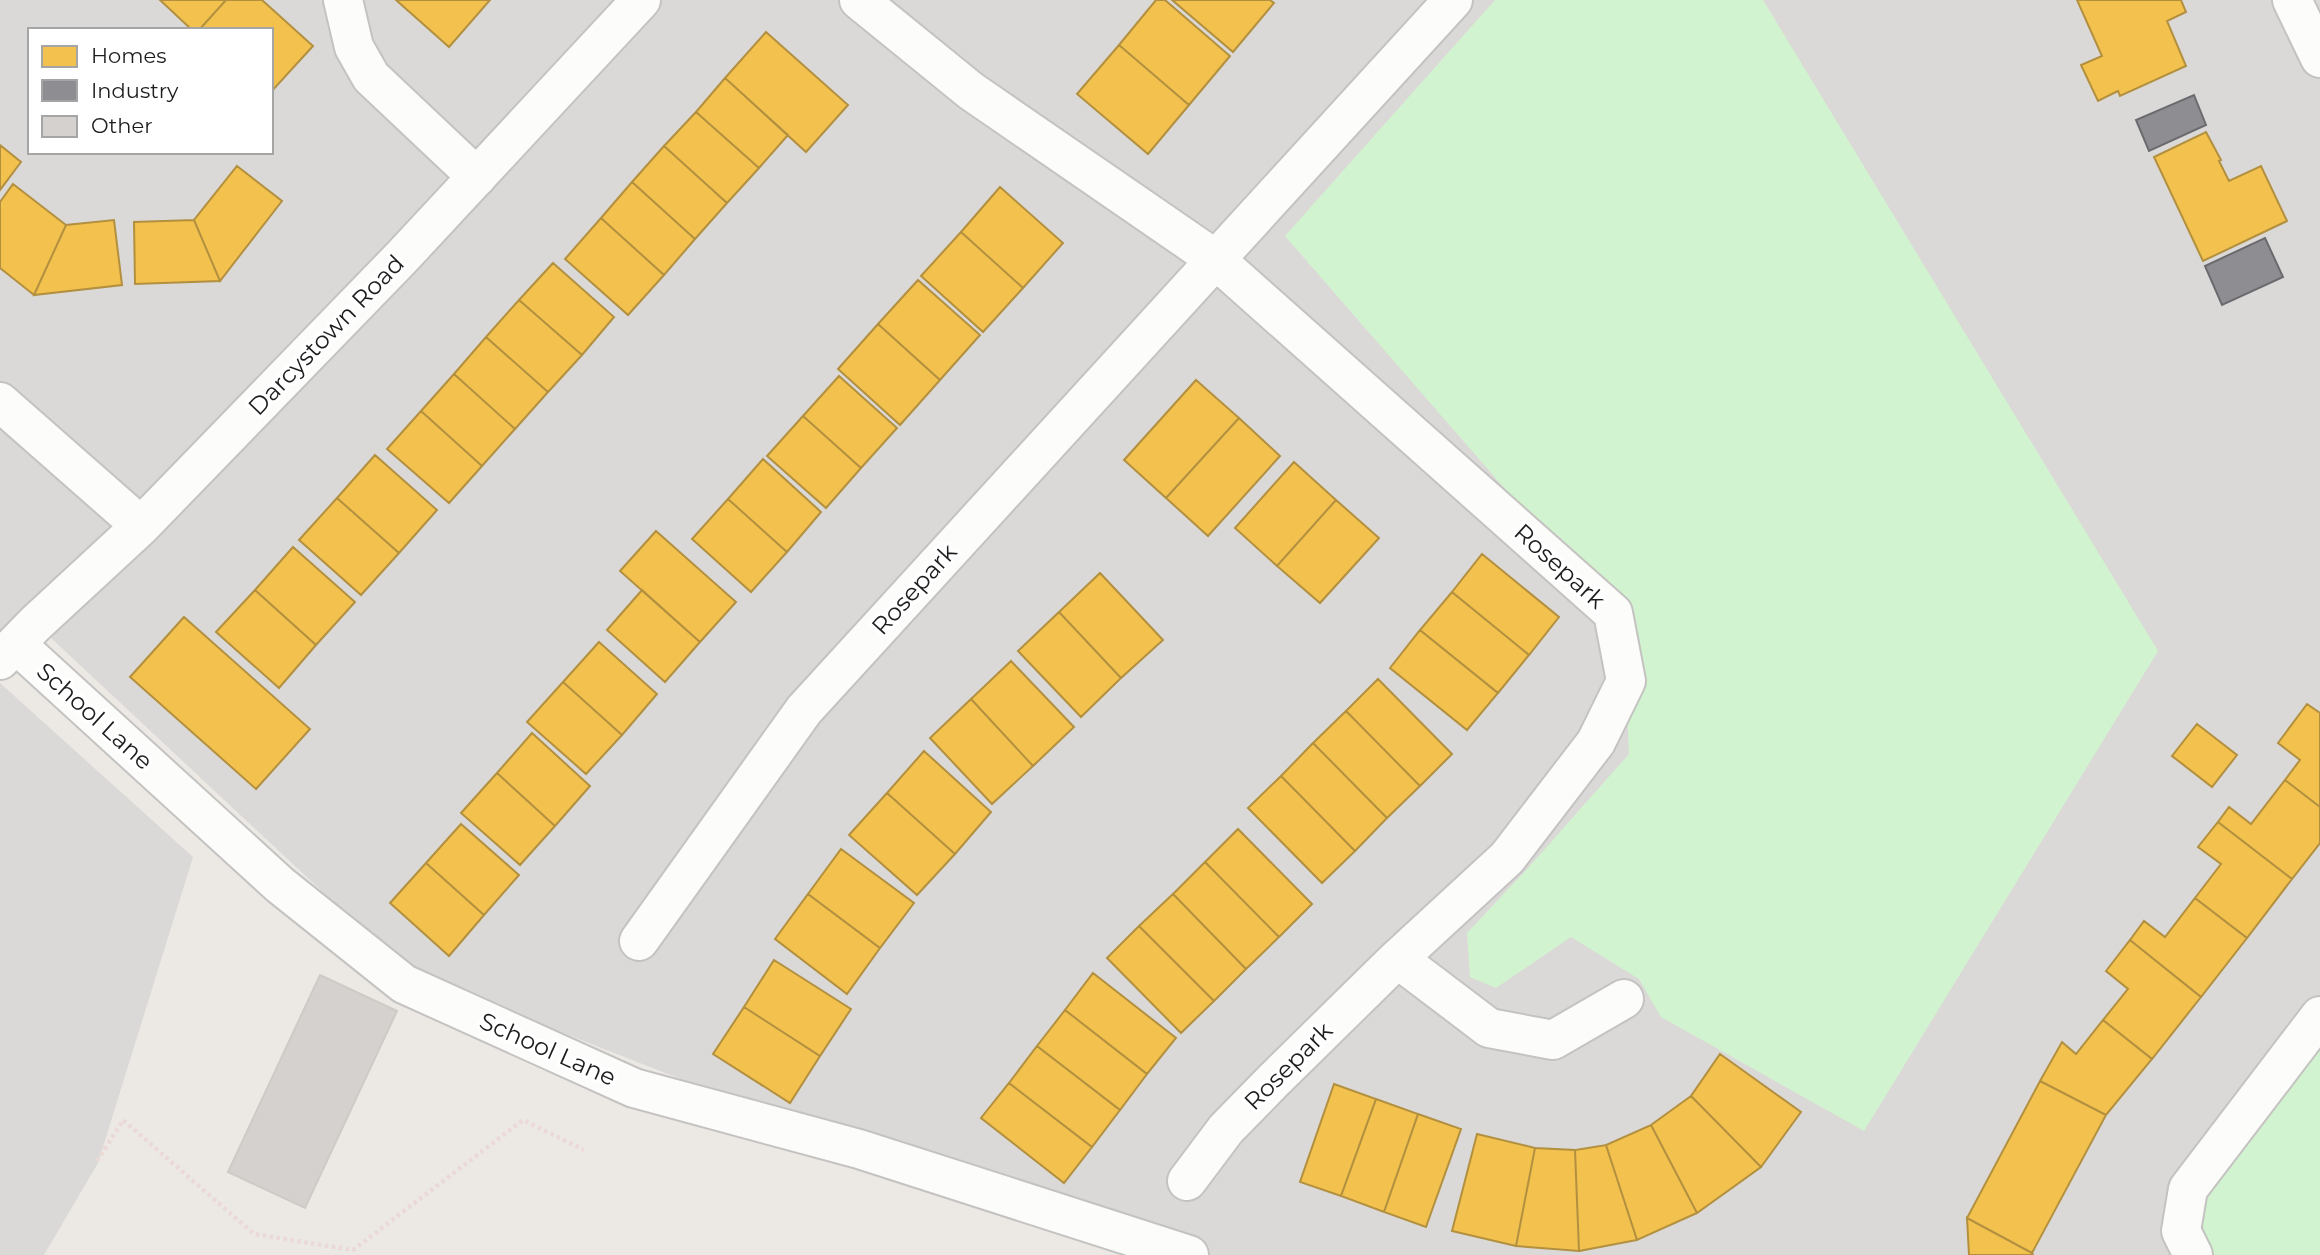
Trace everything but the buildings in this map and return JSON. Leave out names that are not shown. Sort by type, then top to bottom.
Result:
[{"type":"street","points":[[343,0],[355,47],[371,77],[477,177]]},
{"type":"street","name":"Darcystown Road","points":[[8,652],[141,526],[477,177],[641,0]]},
{"type":"street","name":"Rosepark","points":[[859,0],[971,91],[1215,259],[1613,613],[1626,681],[1597,742],[1507,858],[1398,959],[1226,1129],[1187,1181]]},
{"type":"street","name":"Rosepark","points":[[639,941],[804,710],[1453,0]]},
{"type":"street","points":[[2292,0],[2320,58]]},
{"type":"street","points":[[0,402],[141,526]]},
{"type":"street","name":"School Lane","points":[[8,652],[280,885],[404,984],[634,1088],[859,1149],[1189,1255]]},
{"type":"street","points":[[1398,959],[1489,1028],[1553,1040],[1624,999]]},
{"type":"street","points":[[2193,1255],[2181,1231],[2188,1189],[2320,1016]]},
{"type":"path","points":[[97,1161],[123,1120],[254,1234],[353,1250],[523,1119],[583,1150]]},
{"type":"shaded area","points":[[0,0],[2320,0],[2320,1255],[1189,1255],[859,1149],[497,1007],[388,953],[36,624],[0,660]]},
{"type":"shaded area","points":[[0,683],[193,857],[98,1163],[44,1255],[0,1255]]},
{"type":"green space","points":[[1495,0],[1763,0],[2158,651],[1864,1131],[1661,1017],[1639,979],[1571,937],[1496,988],[1470,977],[1467,933],[1629,754],[1626,681],[1613,613],[1285,236]]},
{"type":"green space","points":[[2320,1016],[2320,1255],[2193,1255],[2188,1189]]}]
